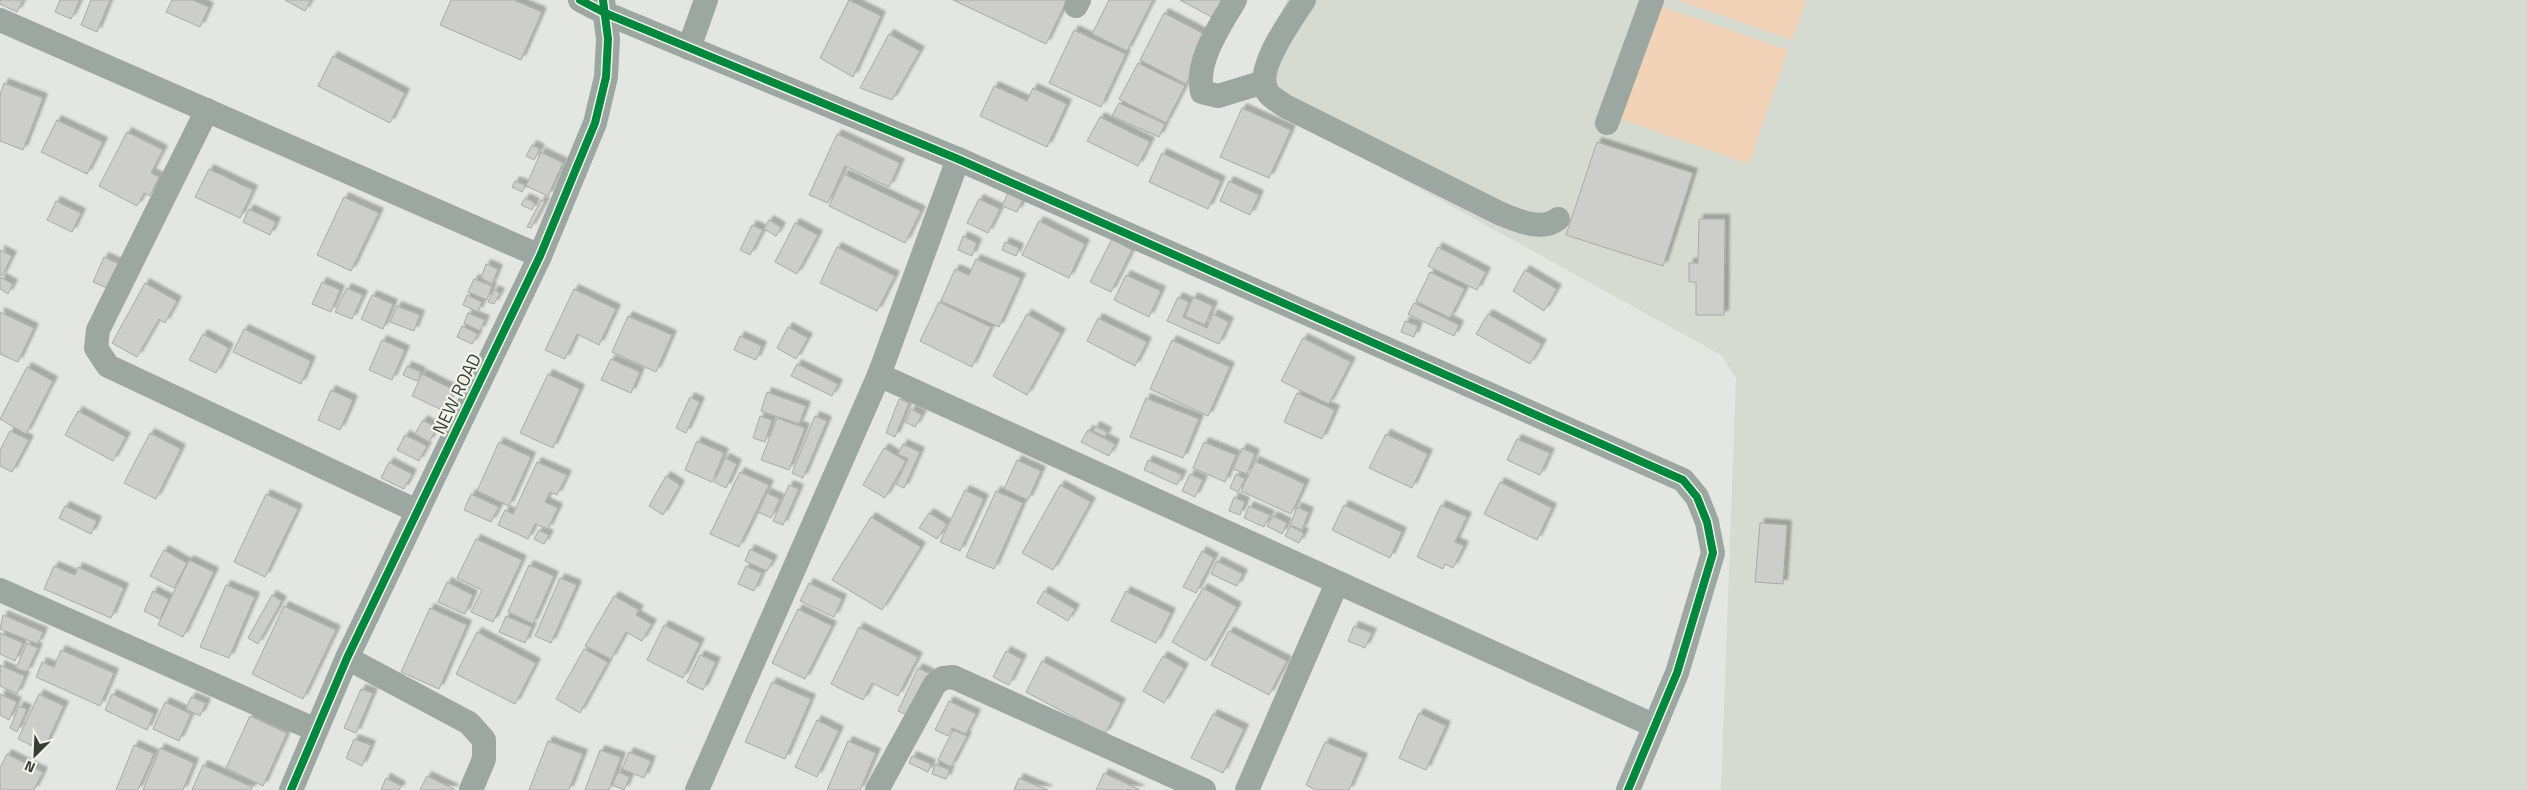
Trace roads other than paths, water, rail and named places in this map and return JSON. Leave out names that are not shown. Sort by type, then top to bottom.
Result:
[{"type":"street","points":[[580,0],[604,6],[689,48],[958,160],[1683,480],[1697,497],[1707,522],[1713,554],[1676,673],[1628,790]]},
{"type":"street","points":[[689,48],[706,0]]},
{"type":"street","points":[[1235,0],[1213,38],[1200,73],[1202,92],[1218,96],[1264,82]]},
{"type":"street","points":[[1304,0],[1268,62],[1264,82],[1269,94],[1285,106],[1499,213],[1535,225],[1550,225],[1558,219]]},
{"type":"street","points":[[1607,123],[1652,0]]},
{"type":"street","name":"NEW ROAD","points":[[291,790],[347,658],[540,256],[595,123],[606,77],[608,39],[604,6]]},
{"type":"street","points":[[0,20],[540,256]]},
{"type":"street","points":[[207,110],[98,330],[96,348],[108,366],[418,511]]},
{"type":"street","points":[[697,790],[879,375],[958,160]]},
{"type":"street","points":[[879,375],[1655,726]]},
{"type":"street","points":[[1247,790],[1337,583]]},
{"type":"street","points":[[0,590],[316,730]]},
{"type":"street","points":[[347,658],[469,724],[484,740],[484,759],[471,790]]},
{"type":"street","points":[[877,790],[935,684],[943,678],[953,677],[1204,790]]}]
